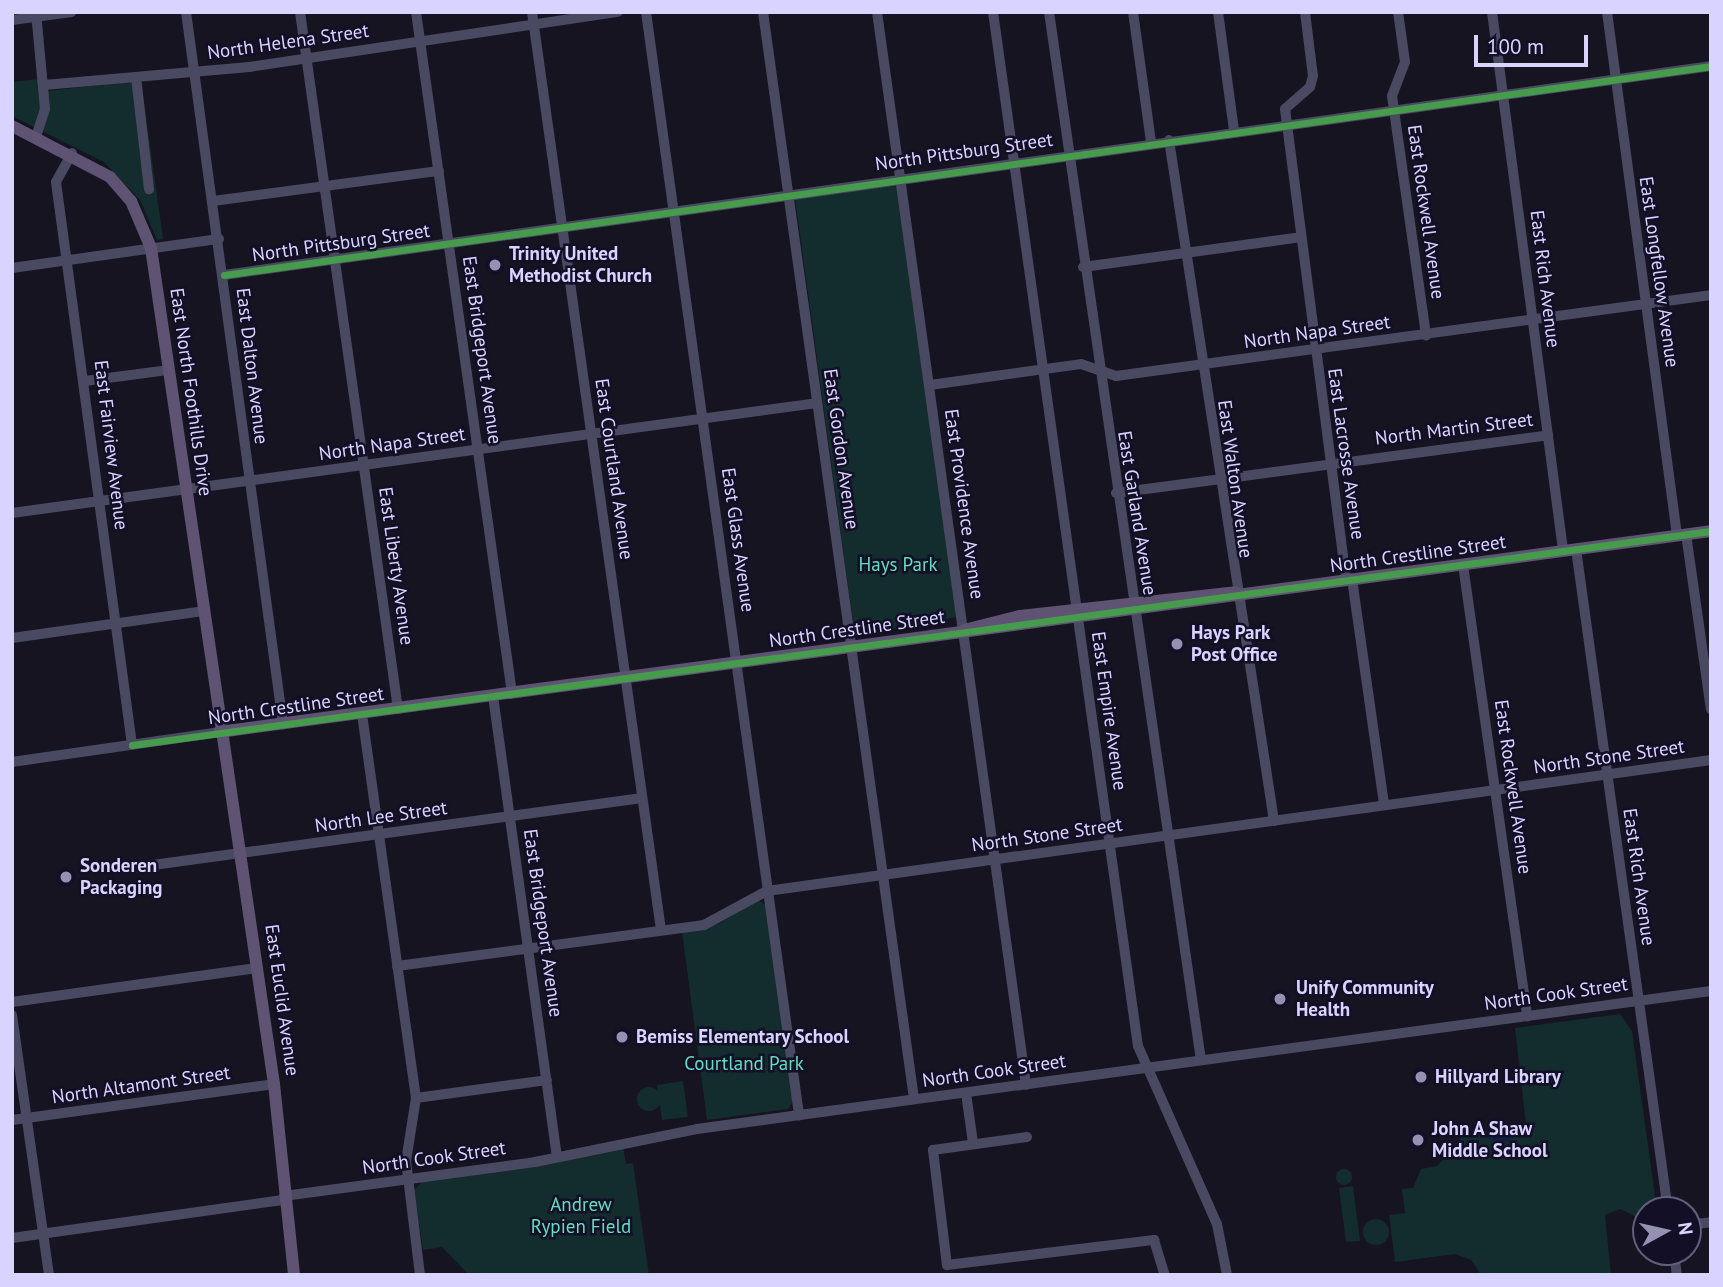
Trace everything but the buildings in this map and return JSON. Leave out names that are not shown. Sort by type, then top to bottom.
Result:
[{"type":"main road","name":"East North Foothills Drive","points":[[12,126],[72,153],[110,177],[131,201],[151,248],[219,732]]},
{"type":"main road","name":"North Crestline Street","points":[[219,732],[1133,606],[1711,531]]},
{"type":"main road","name":"East Euclid Avenue","points":[[219,732],[258,968],[274,1084],[294,1275]]},
{"type":"street","points":[[12,20],[71,12]]},
{"type":"street","name":"East Dalton Avenue","points":[[186,12],[224,275],[249,482],[283,724]]},
{"type":"street","name":"East Liberty Avenue","points":[[300,12],[398,709]]},
{"type":"street","name":"East Bridgeport Avenue","points":[[416,12],[512,693]]},
{"type":"street","name":"East Courtland Avenue","points":[[532,12],[661,930]]},
{"type":"street","name":"North Helena Street","points":[[44,85],[195,73],[307,59],[534,27],[618,12]]},
{"type":"street","name":"East Glass Avenue","points":[[646,12],[799,1115]]},
{"type":"street","name":"East Gordon Avenue","points":[[763,12],[914,1099]]},
{"type":"street","name":"East Providence Avenue","points":[[877,12],[1026,1085]]},
{"type":"street","name":"East Empire Avenue","points":[[993,12],[1143,1068],[1217,1224],[1227,1275]]},
{"type":"street","name":"East Garland Avenue","points":[[1049,12],[1097,371],[1201,1060]]},
{"type":"street","points":[[1133,12],[1151,142]]},
{"type":"street","points":[[1218,12],[1234,131]]},
{"type":"street","points":[[1286,123],[1289,101],[1310,88],[1313,76],[1305,12]]},
{"type":"street","name":"East Rockwell Avenue","points":[[1398,12],[1405,62],[1394,109],[1426,336]]},
{"type":"street","name":"East Rich Avenue","points":[[1492,12],[1548,435],[1608,774],[1666,1196]]},
{"type":"street","name":"East Longfellow Avenue","points":[[1607,12],[1645,304],[1711,709]]},
{"type":"street","points":[[36,15],[44,85],[36,137]]},
{"type":"street","name":"North Pittsburg Street","points":[[224,275],[336,261],[786,191],[1711,66]]},
{"type":"street","points":[[136,77],[149,189]]},
{"type":"street","name":"East Lacrosse Avenue","points":[[1286,123],[1330,463],[1384,806]]},
{"type":"street","name":"East Walton Avenue","points":[[1169,140],[1232,582],[1239,592],[1274,821]]},
{"type":"street","name":"East Fairview Avenue","points":[[72,153],[56,181],[132,745]]},
{"type":"street","points":[[213,201],[439,171]]},
{"type":"street","points":[[1083,267],[1301,237]]},
{"type":"street","points":[[12,268],[219,239]]},
{"type":"street","name":"North Napa Street","points":[[930,385],[1081,364],[1116,376],[1426,336],[1533,318],[1711,295]]},
{"type":"street","points":[[85,381],[169,370]]},
{"type":"street","name":"North Napa Street","points":[[12,513],[817,403]]},
{"type":"street","name":"North Martin Street","points":[[1116,493],[1548,435]]},
{"type":"street","name":"East Rockwell Avenue","points":[[1463,565],[1527,1016]]},
{"type":"street","points":[[12,638],[203,611]]},
{"type":"street","name":"East Bridgeport Avenue","points":[[493,696],[558,1156]]},
{"type":"street","points":[[362,714],[416,1098],[407,1179],[420,1275]]},
{"type":"street","name":"North Crestline Street","points":[[12,762],[219,732]]},
{"type":"street","name":"North Stone Street","points":[[397,966],[714,922],[767,891],[1711,760]]},
{"type":"street","name":"North Lee Street","points":[[124,869],[642,798]]},
{"type":"street","points":[[12,1002],[258,968]]},
{"type":"street","name":"North Cook Street","points":[[12,1238],[558,1156],[799,1115],[1711,991]]},
{"type":"street","points":[[12,1015],[49,1275]]},
{"type":"street","points":[[416,1098],[547,1080]]},
{"type":"street","name":"North Altamont Street","points":[[12,1120],[274,1084]]},
{"type":"street","points":[[966,1093],[973,1143]]},
{"type":"street","points":[[1027,1137],[973,1143],[931,1154],[947,1265],[1154,1240],[1165,1275]]},
{"type":"green space","points":[[38,79],[40,92],[141,80],[163,239],[157,240],[140,200],[104,162],[12,116],[12,82]]},
{"type":"green space","name":"Hays Park","points":[[897,186],[957,617],[861,635],[854,629],[795,198]]},
{"type":"green space","name":"Courtland Park","points":[[758,900],[768,907],[793,1101],[788,1109],[707,1120],[682,932],[718,924]]},
{"type":"green space","points":[[1620,1014],[1632,1031],[1655,1196],[1632,1196],[1632,1214],[1620,1209],[1605,1215],[1611,1275],[1481,1275],[1471,1260],[1455,1254],[1395,1262],[1389,1215],[1405,1213],[1402,1189],[1413,1188],[1421,1169],[1437,1166],[1463,1135],[1517,1127],[1518,1135],[1527,1134],[1515,1028]]},
{"type":"green space","points":[[683,1081],[688,1117],[662,1120],[657,1085]]},
{"type":"green space","points":[[649,1087],[658,1090],[661,1099],[658,1108],[649,1111],[640,1108],[637,1099],[640,1090]]},
{"type":"green space","name":"Andrew Rypien Field","points":[[623,1145],[626,1164],[633,1163],[649,1275],[469,1275],[442,1247],[423,1250],[414,1190],[422,1182]]},
{"type":"green space","points":[[1341,1169],[1347,1169],[1352,1177],[1350,1183],[1341,1185],[1336,1180],[1336,1174]]},
{"type":"green space","points":[[1353,1186],[1360,1241],[1346,1242],[1339,1188]]},
{"type":"green space","points":[[1376,1219],[1385,1223],[1389,1232],[1385,1241],[1376,1245],[1367,1241],[1363,1232],[1367,1223]]},
{"type":"water","points":[[1511,1130],[1510,1142],[1488,1139],[1488,1135]]},
{"type":"cycle path","points":[[224,275],[1711,66]]},
{"type":"cycle path","points":[[132,745],[1711,531]]},
{"type":"place","name":"Trinity United Methodist Church","points":[[495,265]]},
{"type":"place","name":"Hays Park Post Office","points":[[1177,644]]},
{"type":"place","name":"Sonderen Packaging","points":[[66,877]]},
{"type":"place","name":"Unify Community Health","points":[[1280,999]]},
{"type":"place","name":"Bemiss Elementary School","points":[[622,1037]]},
{"type":"place","name":"Hillyard Library","points":[[1421,1077]]},
{"type":"place","name":"John A Shaw Middle School","points":[[1418,1140]]}]
